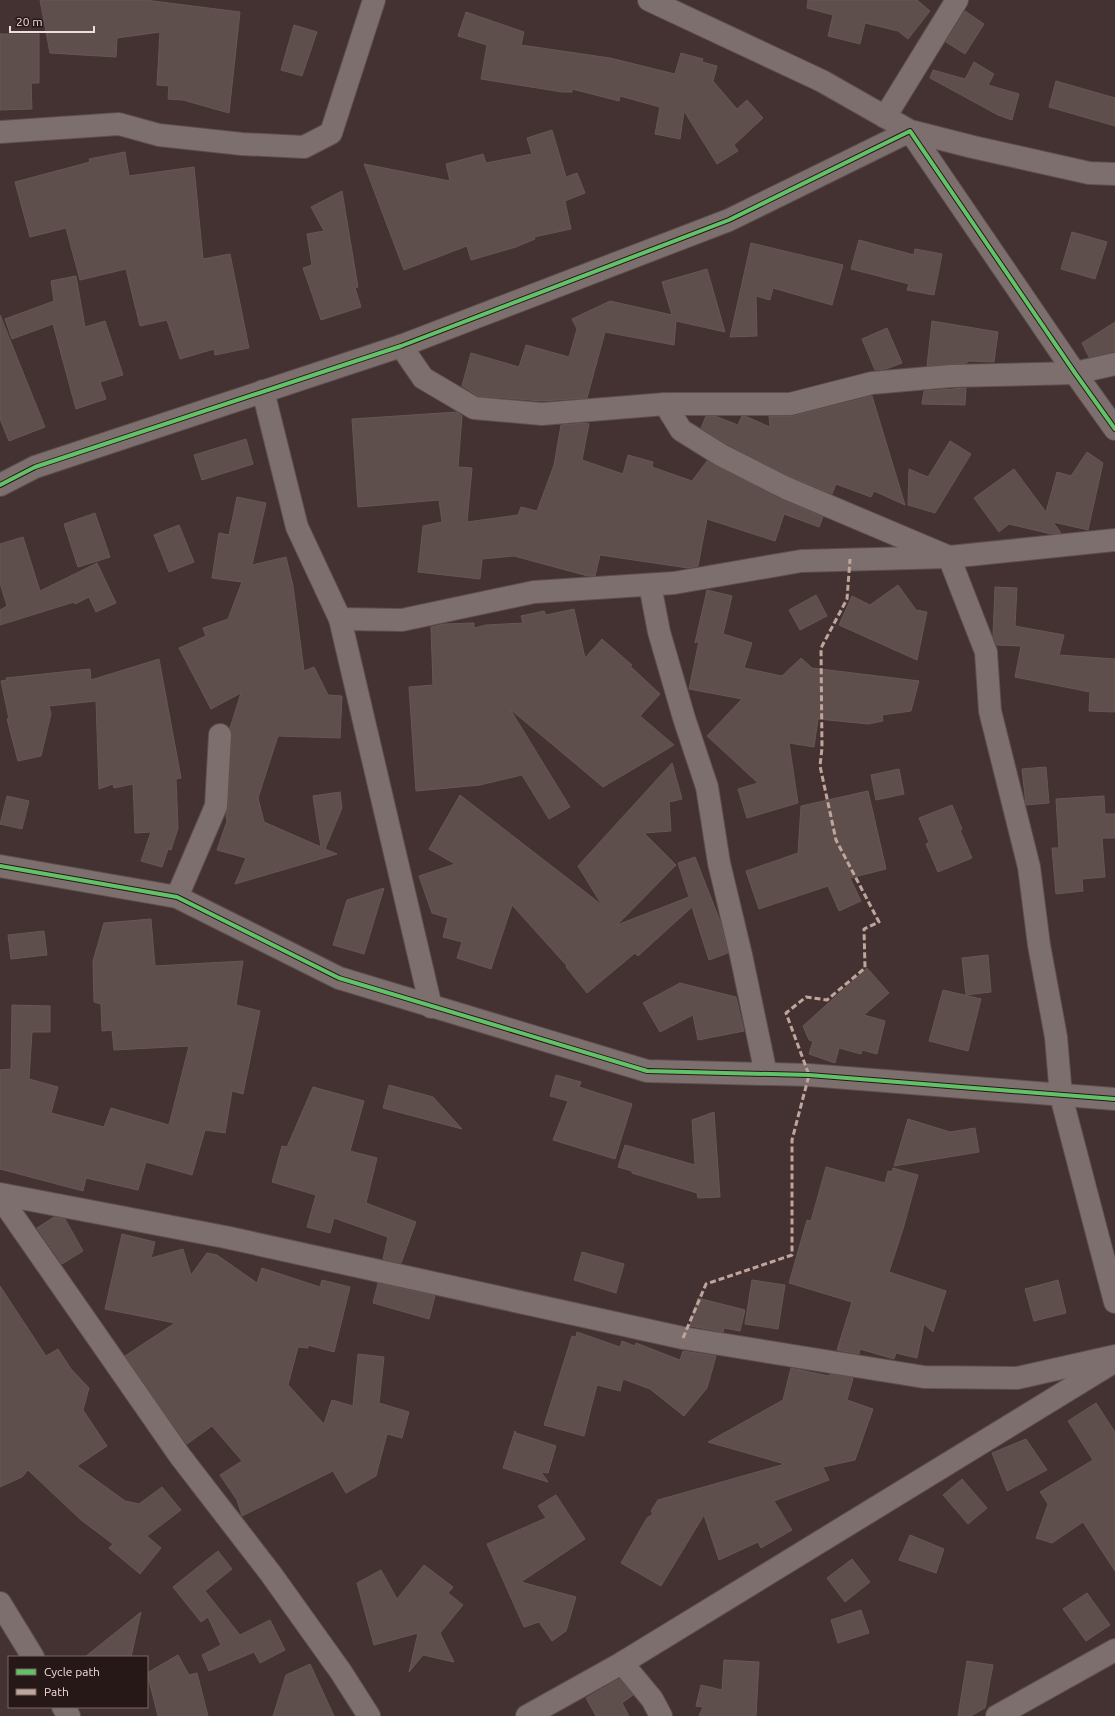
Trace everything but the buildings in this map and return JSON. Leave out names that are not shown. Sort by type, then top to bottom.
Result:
[{"type":"street","points":[[0,132],[119,124],[158,135],[242,144],[304,147],[331,133],[374,0]]},
{"type":"street","points":[[649,0],[822,81],[910,131],[1089,173],[1115,174]]},
{"type":"street","points":[[885,117],[958,0]]},
{"type":"street","points":[[0,484],[35,467],[401,346],[729,220],[910,131]]},
{"type":"street","points":[[910,131],[1075,373],[1115,429]]},
{"type":"street","points":[[401,346],[423,378],[474,408],[542,414],[665,404],[790,404],[872,383],[951,376],[1075,373],[1115,364]]},
{"type":"street","points":[[263,392],[297,527],[340,619],[375,766],[390,839],[431,1007]]},
{"type":"street","points":[[665,404],[681,430],[721,455],[786,488],[949,557],[986,652],[990,711],[1029,867],[1039,945],[1056,1037],[1061,1096],[1115,1302]]},
{"type":"street","points":[[340,619],[402,620],[534,592],[674,583],[801,561],[949,557],[1115,540]]},
{"type":"street","points":[[650,585],[659,632],[684,718],[707,787],[718,863],[742,955],[766,1074]]},
{"type":"street","points":[[177,897],[216,806],[220,735]]},
{"type":"street","points":[[0,866],[177,897],[339,978],[647,1072],[809,1075],[939,1084],[1061,1096],[1115,1099]]},
{"type":"street","points":[[0,1194],[225,1237],[683,1338],[924,1377],[1017,1378],[1115,1356]]},
{"type":"street","points":[[0,1197],[180,1456],[272,1574],[342,1672],[369,1716]]},
{"type":"street","points":[[527,1716],[622,1662],[1115,1361]]},
{"type":"street","points":[[0,1603],[32,1656]]},
{"type":"street","points":[[997,1716],[1115,1650]]},
{"type":"street","points":[[622,1662],[652,1699],[661,1716]]},
{"type":"marked path","points":[[683,1338],[706,1284],[792,1255],[792,1140],[809,1075],[786,1013],[806,997],[827,1000],[865,968],[864,929],[879,922],[836,840],[820,766],[822,748],[821,648],[847,599],[850,559]]},
{"type":"cycle path","points":[[0,485],[35,467],[401,346],[729,220],[910,131],[1075,373],[1115,429]]},
{"type":"cycle path","points":[[0,866],[177,897],[339,978],[647,1071],[809,1075],[1115,1099]]}]
